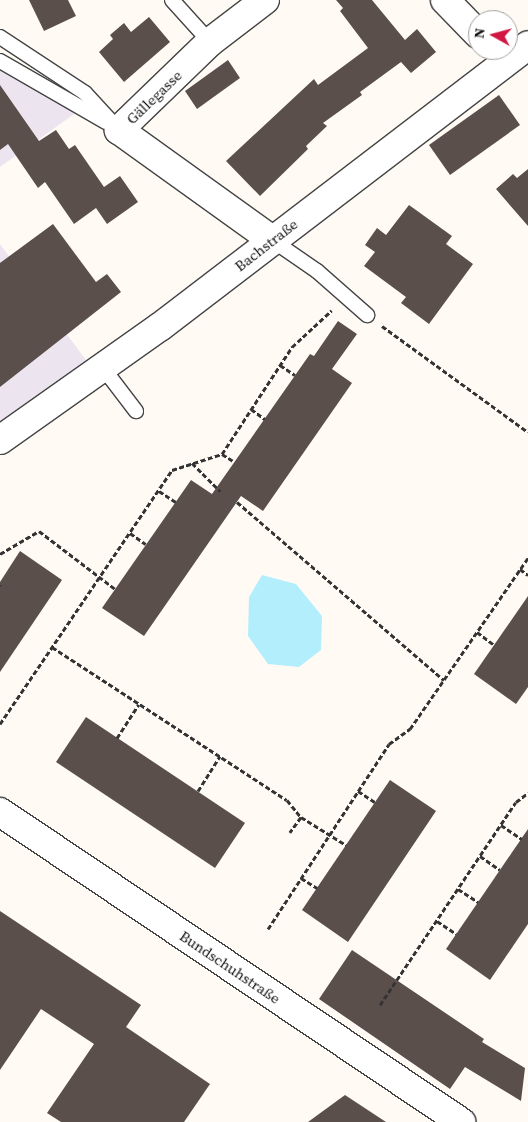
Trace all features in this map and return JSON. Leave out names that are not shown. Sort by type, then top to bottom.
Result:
[{"type":"street","name":"Gällegasse","points":[[265,0],[210,42],[119,130],[272,240]]},
{"type":"street","points":[[445,0],[468,24]]},
{"type":"street","name":"Bachstraße","points":[[0,440],[99,371],[272,240],[494,60]]},
{"type":"street","name":"Bundschuhstraße","points":[[0,812],[461,1122]]},
{"type":"lane","points":[[172,0],[210,42]]},
{"type":"lane","points":[[0,37],[85,93],[119,130]]},
{"type":"lane","points":[[0,60],[119,130]]},
{"type":"lane","points":[[272,240],[345,293],[367,315]]},
{"type":"lane","points":[[99,371],[110,377],[136,411]]},
{"type":"path","points":[[0,724],[172,470],[222,454],[292,347],[326,319],[345,293]]},
{"type":"path","points":[[367,315],[528,432]]},
{"type":"path","points":[[280,365],[295,375]]},
{"type":"path","points":[[251,409],[264,419]]},
{"type":"path","points":[[222,454],[235,462]]},
{"type":"path","points":[[192,463],[220,490]]},
{"type":"path","points":[[158,491],[176,502]]},
{"type":"path","points":[[237,502],[444,680]]},
{"type":"path","points":[[0,554],[39,531],[115,589]]},
{"type":"path","points":[[130,533],[146,544]]},
{"type":"path","points":[[268,929],[389,744],[410,729],[528,558]]},
{"type":"path","points":[[520,570],[528,575]]},
{"type":"path","points":[[477,632],[494,645]]},
{"type":"path","points":[[52,647],[287,800],[301,817],[346,845]]},
{"type":"path","points":[[117,738],[139,704]]},
{"type":"path","points":[[198,791],[220,756]]},
{"type":"path","points":[[358,791],[375,802]]},
{"type":"path","points":[[380,1006],[516,802],[528,793]]},
{"type":"path","points":[[290,832],[301,817]]},
{"type":"path","points":[[501,825],[522,839]]},
{"type":"path","points":[[480,856],[500,870]]},
{"type":"path","points":[[301,878],[317,888]]},
{"type":"path","points":[[458,889],[478,902]]},
{"type":"path","points":[[437,921],[456,934]]},
{"type":"shaded area","points":[[0,53],[77,112],[0,167]]},
{"type":"shaded area","points":[[0,244],[86,360],[0,423]]},
{"type":"water","points":[[262,575],[296,584],[322,616],[321,650],[299,667],[268,664],[248,636],[249,597]]},
{"type":"building","points":[[29,0],[68,0],[76,16],[44,31]]},
{"type":"building","points":[[336,0],[372,0],[405,40],[417,29],[436,52],[411,73],[401,62],[360,92],[362,95],[323,123],[327,126],[306,146],[308,149],[260,196],[226,161],[314,79],[318,85],[368,48],[340,11],[343,8]]},
{"type":"building","points":[[149,17],[170,42],[124,82],[99,52],[113,39],[110,35],[124,23],[131,32]]},
{"type":"building","points":[[228,60],[240,78],[197,109],[185,91]]},
{"type":"building","points":[[0,85],[39,141],[56,130],[69,149],[75,145],[104,187],[120,176],[138,202],[107,224],[96,208],[74,224],[45,182],[38,188],[8,144],[0,150]]},
{"type":"building","points":[[499,95],[520,125],[450,175],[429,145]]},
{"type":"building","points":[[528,169],[528,226],[496,189],[513,174],[517,178]]},
{"type":"building","points":[[409,205],[452,236],[446,244],[473,264],[429,324],[401,303],[406,297],[364,266],[375,252],[365,245],[377,228],[386,235]]},
{"type":"building","points":[[53,224],[96,282],[107,274],[121,292],[0,387],[0,263]]},
{"type":"building","points":[[338,321],[357,334],[332,369],[352,383],[263,511],[241,496],[144,636],[102,608],[191,480],[212,494],[310,354],[314,356]]},
{"type":"building","points":[[20,551],[62,580],[0,672],[0,582]]},
{"type":"building","points":[[528,596],[528,687],[516,704],[474,674]]},
{"type":"building","points":[[86,717],[245,823],[215,868],[56,762]]},
{"type":"building","points":[[390,780],[436,811],[348,942],[302,910]]},
{"type":"building","points":[[528,829],[528,924],[490,980],[446,949]]},
{"type":"building","points":[[0,911],[141,1005],[126,1027],[210,1084],[184,1122],[61,1122],[47,1113],[94,1044],[41,1009],[0,1070]]},
{"type":"building","points":[[352,950],[484,1039],[482,1042],[525,1068],[521,1101],[465,1067],[450,1089],[319,999]]},
{"type":"building","points":[[345,1095],[386,1122],[308,1122]]}]
